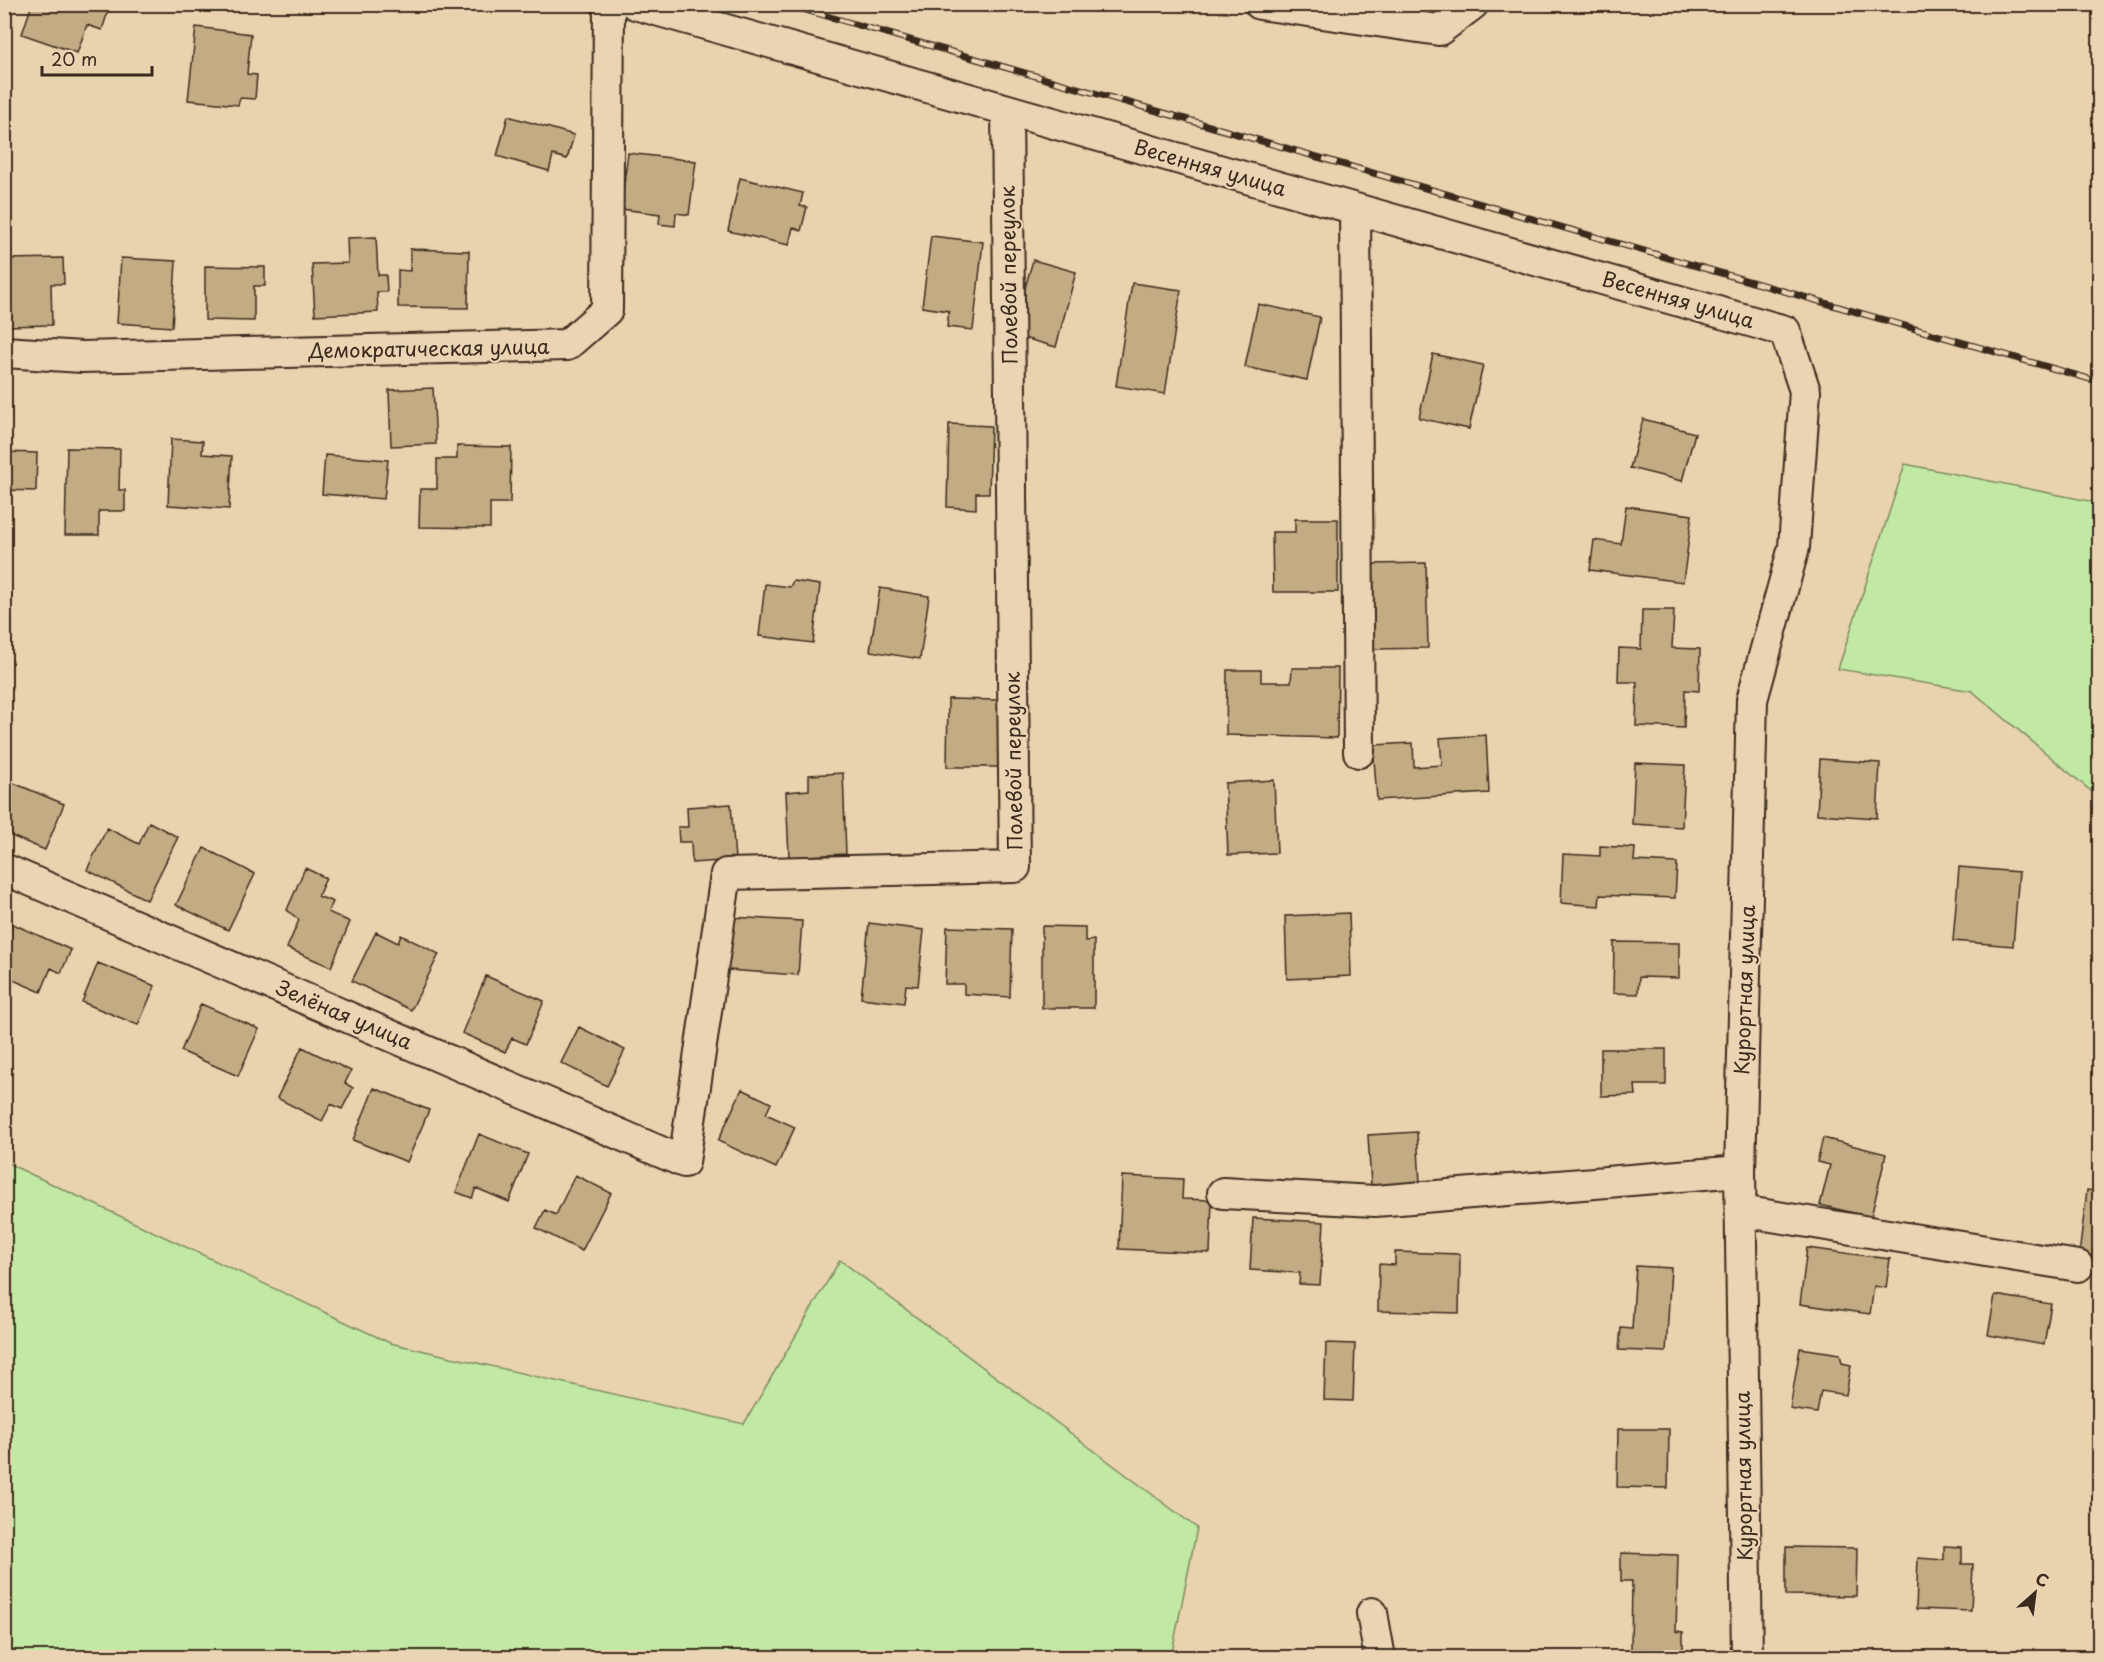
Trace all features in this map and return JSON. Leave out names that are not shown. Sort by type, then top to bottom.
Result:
[{"type":"street","name":"Демократическая улица","points":[[4,352],[82,357],[567,345],[607,310],[609,4]]},
{"type":"street","name":"Весенняя улица","points":[[635,4],[1785,331]]},
{"type":"street","points":[[1260,4],[1438,30],[1473,4]]},
{"type":"street","name":"Полевой переулок","points":[[684,1162],[726,874],[1015,867],[1007,110]]},
{"type":"street","points":[[1355,209],[1359,752]]},
{"type":"street","name":"Курортная улица","points":[[1747,1658],[1740,1171],[1752,700],[1794,547],[1805,391],[1785,331]]},
{"type":"street","name":"Зелёная улица","points":[[4,869],[684,1162]]},
{"type":"street","points":[[1223,1193],[1375,1201],[1740,1171]]},
{"type":"street","points":[[1741,1211],[2078,1266]]},
{"type":"street","points":[[1372,1612],[1380,1658]]},
{"type":"green space","points":[[1905,464],[2099,503],[2099,794],[2091,791],[1972,691],[1838,669]]},
{"type":"green space","points":[[5,1162],[390,1343],[744,1424],[840,1260],[1197,1528],[1171,1657],[5,1657]]},
{"type":"building","points":[[32,4],[110,5],[102,30],[87,25],[77,53],[22,34]]},
{"type":"building","points":[[196,27],[251,34],[247,74],[257,75],[255,99],[240,98],[238,105],[188,100]]},
{"type":"building","points":[[508,116],[574,135],[567,159],[553,155],[549,171],[497,156]]},
{"type":"building","points":[[628,153],[696,161],[689,215],[676,213],[675,226],[659,224],[660,214],[621,209]]},
{"type":"building","points":[[740,178],[803,193],[800,206],[807,207],[801,231],[793,227],[789,245],[728,231]]},
{"type":"building","points":[[931,236],[983,242],[973,330],[947,327],[949,311],[922,307]]},
{"type":"building","points":[[376,237],[378,275],[386,275],[387,292],[377,292],[378,312],[315,315],[312,264],[348,263],[347,238]]},
{"type":"building","points":[[410,249],[469,251],[468,308],[398,307],[398,270],[410,271]]},
{"type":"building","points":[[63,258],[64,284],[51,284],[52,325],[4,326],[4,259]]},
{"type":"building","points":[[121,258],[176,261],[172,327],[117,323]]},
{"type":"building","points":[[1033,260],[1076,272],[1056,347],[1020,337],[1016,320]]},
{"type":"building","points":[[205,266],[265,267],[265,286],[254,286],[254,321],[205,320]]},
{"type":"building","points":[[1132,283],[1181,290],[1165,394],[1116,386]]},
{"type":"building","points":[[1258,304],[1320,317],[1307,380],[1245,367]]},
{"type":"building","points":[[1433,354],[1483,365],[1469,429],[1419,418]]},
{"type":"building","points":[[433,388],[436,444],[391,446],[389,390]]},
{"type":"building","points":[[1643,419],[1695,433],[1682,481],[1630,468]]},
{"type":"building","points":[[949,424],[991,426],[989,493],[976,493],[976,509],[947,507]]},
{"type":"building","points":[[171,439],[203,441],[202,454],[232,456],[229,509],[168,505]]},
{"type":"building","points":[[457,446],[511,447],[510,503],[490,503],[490,528],[419,527],[420,489],[437,489],[437,459],[457,459]]},
{"type":"building","points":[[67,448],[120,449],[119,490],[125,490],[125,511],[99,511],[99,535],[65,535]]},
{"type":"building","points":[[4,452],[37,453],[36,491],[4,490]]},
{"type":"building","points":[[325,455],[388,460],[384,499],[322,494]]},
{"type":"building","points":[[1626,506],[1692,515],[1683,582],[1590,570],[1594,540],[1621,544]]},
{"type":"building","points":[[1295,519],[1338,519],[1338,592],[1273,592],[1272,532],[1295,532]]},
{"type":"building","points":[[1426,563],[1428,648],[1374,649],[1372,564]]},
{"type":"building","points":[[793,581],[820,585],[813,643],[759,636],[765,584],[790,587]]},
{"type":"building","points":[[880,588],[929,596],[920,659],[870,651]]},
{"type":"building","points":[[1642,610],[1674,610],[1672,648],[1700,649],[1699,691],[1685,690],[1684,728],[1636,726],[1637,682],[1618,682],[1619,648],[1641,649]]},
{"type":"building","points":[[1292,668],[1338,668],[1337,738],[1226,735],[1227,670],[1261,670],[1261,682],[1291,682]]},
{"type":"building","points":[[948,699],[998,700],[998,767],[947,767]]},
{"type":"building","points":[[1486,735],[1489,793],[1377,800],[1373,745],[1413,743],[1414,767],[1442,765],[1440,738]]},
{"type":"building","points":[[1820,759],[1880,763],[1877,818],[1817,814]]},
{"type":"building","points":[[1635,763],[1685,765],[1682,827],[1632,824]]},
{"type":"building","points":[[843,773],[846,854],[789,857],[786,792],[809,790],[809,775]]},
{"type":"building","points":[[4,779],[64,804],[45,850],[4,833]]},
{"type":"building","points":[[1274,780],[1277,853],[1228,855],[1225,783]]},
{"type":"building","points":[[731,804],[735,860],[692,863],[691,842],[679,842],[678,827],[688,827],[687,807]]},
{"type":"building","points":[[149,822],[178,837],[147,900],[87,870],[107,828],[139,844]]},
{"type":"building","points":[[1600,846],[1635,848],[1634,861],[1677,863],[1675,898],[1600,895],[1599,906],[1561,903],[1563,854],[1600,856]]},
{"type":"building","points":[[204,848],[255,874],[228,930],[176,905]]},
{"type":"building","points":[[1959,867],[2019,872],[2013,946],[1953,941]]},
{"type":"building","points":[[305,868],[326,878],[318,896],[333,902],[328,912],[350,922],[331,967],[287,948],[299,920],[287,910]]},
{"type":"building","points":[[1349,913],[1351,976],[1287,979],[1285,916]]},
{"type":"building","points":[[730,917],[802,921],[798,975],[727,970]]},
{"type":"building","points":[[4,920],[71,950],[61,973],[51,968],[41,992],[4,976]]},
{"type":"building","points":[[869,923],[924,930],[918,986],[906,985],[904,1003],[861,998]]},
{"type":"building","points":[[1042,926],[1085,927],[1085,941],[1094,940],[1094,1008],[1042,1008]]},
{"type":"building","points":[[947,927],[1012,929],[1010,997],[964,994],[964,984],[945,984]]},
{"type":"building","points":[[376,932],[398,943],[401,935],[439,954],[411,1010],[352,981]]},
{"type":"building","points":[[1614,942],[1679,943],[1679,978],[1639,977],[1638,994],[1613,993]]},
{"type":"building","points":[[98,963],[155,986],[138,1025],[82,1002]]},
{"type":"building","points":[[486,976],[544,1001],[526,1044],[512,1038],[505,1052],[462,1033]]},
{"type":"building","points":[[201,1004],[259,1029],[238,1076],[181,1051]]},
{"type":"building","points":[[579,1027],[625,1050],[607,1086],[561,1063]]},
{"type":"building","points":[[302,1047],[351,1071],[345,1083],[353,1088],[342,1109],[331,1104],[322,1121],[277,1098]]},
{"type":"building","points":[[1601,1049],[1666,1049],[1666,1085],[1635,1085],[1636,1095],[1601,1096]]},
{"type":"building","points":[[374,1088],[429,1110],[407,1162],[353,1140]]},
{"type":"building","points":[[742,1089],[771,1103],[766,1114],[795,1127],[776,1168],[718,1141]]},
{"type":"building","points":[[1417,1132],[1420,1183],[1371,1186],[1368,1135]]},
{"type":"building","points":[[479,1134],[528,1154],[509,1202],[476,1188],[472,1198],[456,1192]]},
{"type":"building","points":[[1823,1138],[1886,1154],[1871,1217],[1820,1205],[1830,1165],[1817,1162]]},
{"type":"building","points":[[575,1175],[611,1193],[582,1251],[536,1228],[545,1210],[556,1215]]},
{"type":"building","points":[[1122,1176],[1183,1179],[1182,1199],[1212,1200],[1210,1253],[1119,1249]]},
{"type":"building","points":[[2087,1190],[2100,1192],[2100,1258],[2079,1255]]},
{"type":"building","points":[[1253,1218],[1324,1222],[1320,1285],[1299,1284],[1300,1273],[1250,1270]]},
{"type":"building","points":[[1807,1248],[1890,1259],[1886,1288],[1874,1286],[1870,1314],[1800,1304]]},
{"type":"building","points":[[1395,1252],[1460,1254],[1459,1313],[1378,1311],[1379,1264],[1395,1265]]},
{"type":"building","points":[[1636,1266],[1671,1268],[1666,1352],[1619,1350],[1621,1328],[1632,1329]]},
{"type":"building","points":[[1995,1295],[2051,1304],[2044,1345],[1988,1335]]},
{"type":"building","points":[[1326,1343],[1355,1344],[1353,1401],[1324,1400]]},
{"type":"building","points":[[1800,1348],[1840,1354],[1842,1363],[1851,1365],[1846,1395],[1821,1391],[1817,1413],[1790,1409]]},
{"type":"building","points":[[1618,1429],[1669,1429],[1668,1488],[1617,1487]]},
{"type":"building","points":[[1944,1546],[1962,1547],[1962,1564],[1973,1564],[1971,1611],[1916,1609],[1918,1558],[1944,1560]]},
{"type":"building","points":[[1786,1547],[1857,1548],[1856,1596],[1786,1595]]},
{"type":"building","points":[[1621,1553],[1678,1555],[1676,1631],[1683,1632],[1683,1650],[1631,1649],[1632,1581],[1621,1581]]},
{"type":"railway","points":[[785,4],[2100,382]]}]
